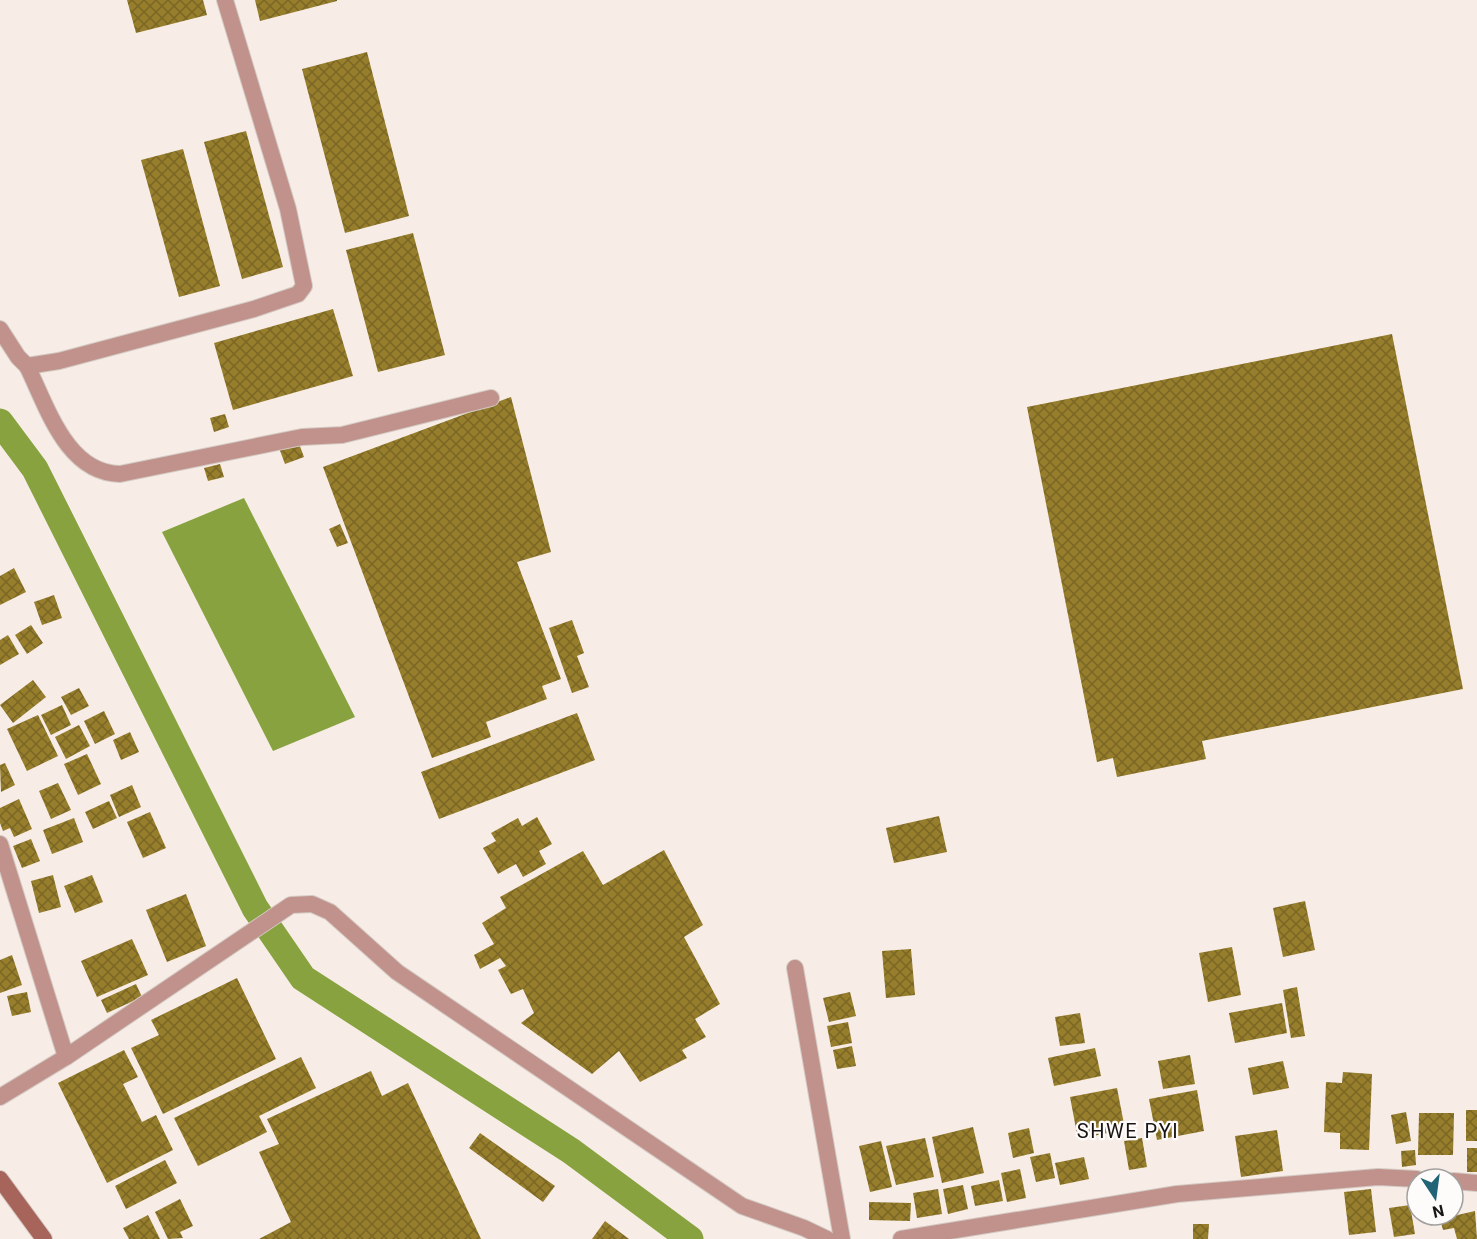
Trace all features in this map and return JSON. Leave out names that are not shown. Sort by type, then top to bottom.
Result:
[{"type":"main road","points":[[0,1179],[44,1239]]},
{"type":"street","points":[[27,366],[60,361],[255,309],[298,294],[304,286],[288,209],[225,0]]},
{"type":"street","points":[[0,329],[18,357],[27,366],[66,444],[88,465],[107,474],[120,474],[302,437],[342,435],[491,398]]},
{"type":"street","points":[[0,844],[66,1057]]},
{"type":"street","points":[[0,1097],[66,1057],[291,905],[312,904],[330,912],[397,972],[742,1206],[804,1228],[827,1239]]},
{"type":"street","points":[[795,968],[842,1239]]},
{"type":"street","points":[[901,1239],[1177,1194],[1378,1177],[1405,1178]]},
{"type":"shaded area","points":[[244,498],[355,717],[273,751],[162,532]]},
{"type":"building","points":[[127,0],[203,0],[207,15],[136,33]]},
{"type":"building","points":[[255,0],[337,0],[337,1],[260,21]]},
{"type":"building","points":[[367,52],[409,216],[345,233],[302,69]]},
{"type":"building","points":[[246,131],[283,267],[242,279],[204,142]]},
{"type":"building","points":[[183,149],[220,286],[179,297],[141,160]]},
{"type":"building","points":[[413,233],[445,355],[378,372],[346,250]]},
{"type":"building","points":[[333,309],[353,376],[233,410],[214,343]]},
{"type":"building","points":[[1392,334],[1463,689],[1202,741],[1206,759],[1117,777],[1113,758],[1097,762],[1027,407]]},
{"type":"building","points":[[511,397],[551,552],[517,562],[561,679],[542,686],[547,699],[486,722],[491,737],[432,758],[323,467]]},
{"type":"building","points":[[225,414],[229,427],[214,432],[210,418]]},
{"type":"building","points":[[298,441],[304,457],[285,464],[279,448]]},
{"type":"building","points":[[220,464],[224,477],[208,481],[204,468]]},
{"type":"building","points":[[340,524],[348,543],[337,547],[329,529]]},
{"type":"building","points":[[14,568],[26,592],[0,605],[0,576]]},
{"type":"building","points":[[54,595],[62,618],[42,625],[34,602]]},
{"type":"building","points":[[572,620],[584,653],[577,656],[589,687],[572,693],[549,628]]},
{"type":"building","points":[[31,625],[43,643],[27,654],[15,635]]},
{"type":"building","points":[[8,635],[19,654],[0,665],[0,640]]},
{"type":"building","points":[[33,680],[46,697],[13,723],[0,705]]},
{"type":"building","points":[[79,688],[89,706],[71,715],[61,697]]},
{"type":"building","points":[[62,705],[71,725],[51,735],[41,715]]},
{"type":"building","points":[[104,711],[115,734],[95,744],[84,721]]},
{"type":"building","points":[[577,713],[595,760],[439,819],[421,772]]},
{"type":"building","points":[[38,715],[58,756],[27,771],[7,729]]},
{"type":"building","points":[[79,725],[90,746],[66,759],[55,737]]},
{"type":"building","points":[[130,732],[139,752],[121,760],[113,740]]},
{"type":"building","points":[[87,754],[101,784],[78,795],[64,764]]},
{"type":"building","points":[[5,763],[15,785],[1,792],[0,765]]},
{"type":"building","points":[[58,783],[71,810],[51,819],[39,791]]},
{"type":"building","points":[[132,785],[141,807],[119,817],[110,795]]},
{"type":"building","points":[[19,799],[32,829],[14,837],[10,828],[3,831],[0,823],[0,808]]},
{"type":"building","points":[[109,801],[117,818],[93,829],[85,812]]},
{"type":"building","points":[[150,812],[166,848],[143,858],[127,822]]},
{"type":"building","points":[[939,816],[947,852],[894,863],[886,828]]},
{"type":"building","points":[[537,817],[552,844],[539,851],[546,864],[523,877],[516,864],[498,874],[483,848],[496,841],[491,833],[518,818],[522,826]]},
{"type":"building","points":[[74,818],[83,842],[52,854],[43,830]]},
{"type":"building","points":[[31,839],[40,861],[22,868],[13,846]]},
{"type":"building","points":[[664,850],[703,925],[684,937],[720,1004],[695,1019],[706,1037],[682,1050],[687,1058],[640,1082],[619,1051],[592,1074],[521,1023],[534,1013],[523,989],[511,994],[498,970],[506,966],[500,958],[480,969],[474,955],[494,944],[482,923],[506,908],[500,897],[583,851],[603,885]]},
{"type":"building","points":[[53,875],[61,907],[39,913],[31,881]]},
{"type":"building","points":[[92,875],[103,902],[75,913],[64,886]]},
{"type":"building","points":[[186,894],[206,946],[167,962],[146,910]]},
{"type":"building","points":[[1305,901],[1315,950],[1283,957],[1273,908]]},
{"type":"building","points":[[132,939],[148,975],[97,997],[81,961]]},
{"type":"building","points":[[1232,947],[1241,995],[1208,1002],[1199,953]]},
{"type":"building","points":[[911,949],[915,995],[886,998],[882,951]]},
{"type":"building","points":[[12,955],[22,985],[0,993],[0,960]]},
{"type":"building","points":[[237,978],[276,1059],[163,1114],[131,1048],[159,1035],[151,1020]]},
{"type":"building","points":[[136,984],[142,997],[107,1013],[101,1000]]},
{"type":"building","points":[[1297,987],[1305,1036],[1291,1038],[1283,990]]},
{"type":"building","points":[[27,992],[31,1012],[12,1016],[7,996]]},
{"type":"building","points":[[850,992],[856,1016],[829,1022],[823,998]]},
{"type":"building","points":[[1282,1003],[1287,1033],[1235,1043],[1229,1013]]},
{"type":"building","points":[[1080,1013],[1085,1043],[1060,1046],[1055,1017]]},
{"type":"building","points":[[848,1022],[852,1043],[831,1047],[827,1026]]},
{"type":"building","points":[[852,1046],[856,1066],[837,1069],[833,1050]]},
{"type":"building","points":[[1095,1048],[1101,1076],[1054,1086],[1048,1058]]},
{"type":"building","points":[[124,1050],[138,1077],[123,1084],[142,1122],[156,1115],[173,1150],[107,1183],[58,1083]]},
{"type":"building","points":[[1190,1055],[1195,1084],[1163,1089],[1158,1061]]},
{"type":"building","points":[[301,1057],[316,1088],[259,1116],[267,1132],[198,1166],[174,1118]]},
{"type":"building","points":[[1283,1061],[1289,1088],[1253,1095],[1248,1068]]},
{"type":"building","points":[[371,1071],[382,1096],[408,1083],[481,1239],[259,1239],[291,1222],[259,1152],[279,1144],[267,1119]]},
{"type":"building","points":[[1343,1072],[1372,1074],[1369,1150],[1340,1149],[1340,1133],[1324,1132],[1326,1082],[1342,1083]]},
{"type":"building","points":[[1117,1088],[1124,1124],[1106,1127],[1108,1133],[1078,1139],[1070,1097]]},
{"type":"building","points":[[1197,1090],[1204,1131],[1157,1140],[1149,1099]]},
{"type":"building","points":[[1466,1110],[1477,1110],[1477,1141],[1466,1141]]},
{"type":"building","points":[[1406,1112],[1411,1141],[1396,1144],[1391,1115]]},
{"type":"building","points":[[1419,1113],[1454,1113],[1453,1155],[1418,1155]]},
{"type":"building","points":[[973,1127],[984,1173],[942,1183],[932,1137]]},
{"type":"building","points":[[1029,1128],[1034,1153],[1013,1158],[1008,1133]]},
{"type":"building","points":[[1277,1130],[1283,1171],[1241,1177],[1235,1136]]},
{"type":"building","points":[[480,1133],[555,1186],[543,1202],[469,1148]]},
{"type":"building","points":[[925,1138],[934,1177],[896,1185],[886,1146]]},
{"type":"building","points":[[1142,1138],[1147,1167],[1129,1170],[1124,1141]]},
{"type":"building","points":[[881,1141],[892,1187],[870,1192],[859,1146]]},
{"type":"building","points":[[1467,1148],[1477,1148],[1477,1172],[1467,1172]]},
{"type":"building","points":[[1415,1150],[1416,1165],[1402,1167],[1401,1151]]},
{"type":"building","points":[[1050,1153],[1055,1178],[1036,1182],[1030,1157]]},
{"type":"building","points":[[1084,1157],[1089,1179],[1060,1185],[1055,1163]]},
{"type":"building","points":[[165,1160],[177,1183],[126,1209],[115,1186]]},
{"type":"building","points":[[1020,1169],[1026,1198],[1007,1202],[1001,1173]]},
{"type":"building","points":[[999,1180],[1003,1201],[975,1206],[971,1186]]},
{"type":"building","points":[[963,1185],[968,1209],[948,1214],[943,1189]]},
{"type":"building","points":[[938,1189],[942,1214],[917,1218],[913,1193]]},
{"type":"building","points":[[1371,1189],[1376,1232],[1349,1235],[1344,1192]]},
{"type":"building","points":[[180,1199],[193,1226],[180,1232],[183,1238],[168,1239],[155,1212]]},
{"type":"building","points":[[869,1202],[911,1203],[910,1221],[869,1220]]},
{"type":"building","points":[[1405,1206],[1405,1227],[1414,1227],[1415,1234],[1394,1237],[1389,1208]]},
{"type":"building","points":[[1475,1211],[1477,1239],[1457,1239],[1454,1228],[1443,1230],[1442,1227],[1465,1227],[1465,1213]]},
{"type":"building","points":[[148,1215],[160,1239],[129,1239],[123,1228]]},
{"type":"building","points":[[605,1221],[629,1239],[592,1239]]},
{"type":"building","points":[[1193,1224],[1209,1224],[1208,1239],[1193,1239]]},
{"type":"waterway","points":[[0,422],[35,469],[255,908],[303,978],[571,1151],[690,1239]]},
{"type":"district","name":"SHWE PYI","points":[[1128,1131]]}]
